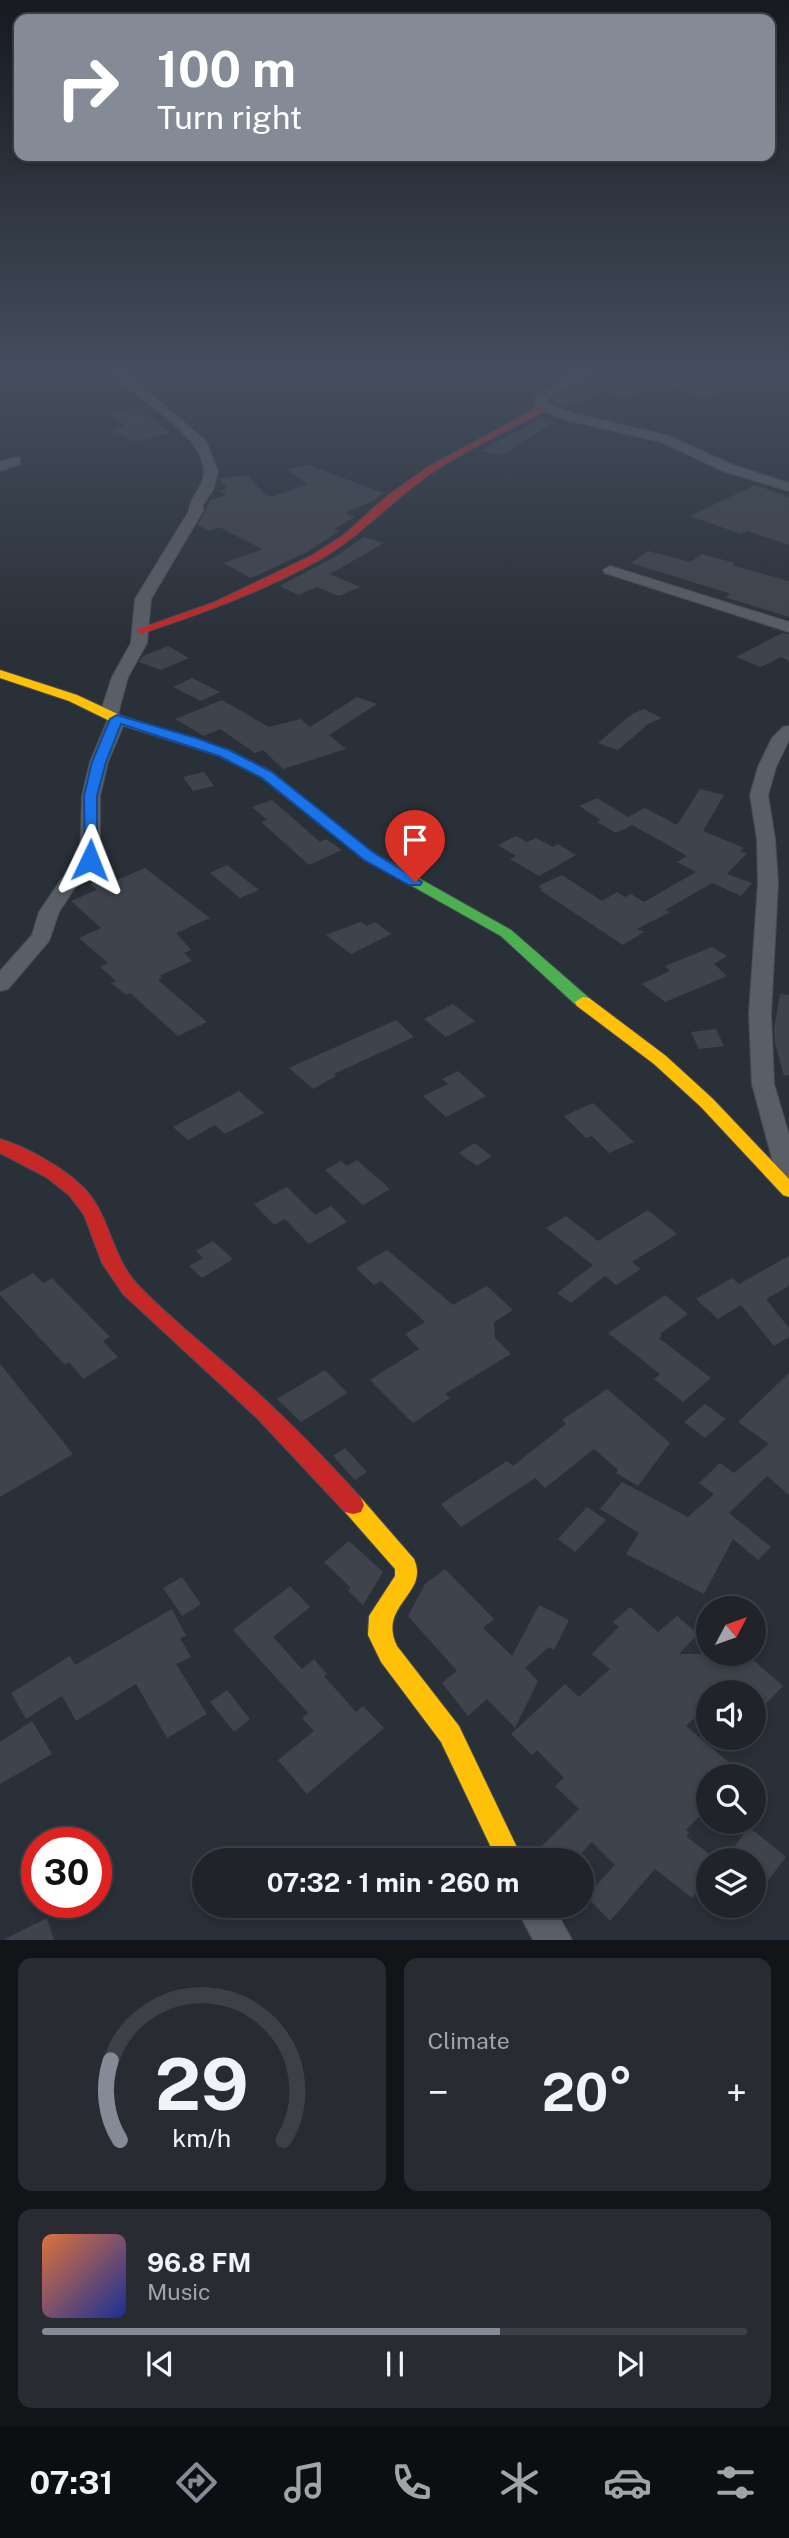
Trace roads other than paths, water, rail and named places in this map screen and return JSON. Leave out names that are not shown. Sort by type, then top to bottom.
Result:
[{"type":"street","points":[[0,467],[15,461]]},
{"type":"street","points":[[0,984],[42,937],[49,912],[67,885],[90,860],[90,796],[113,717],[120,677],[139,643],[143,599],[196,512],[196,505],[206,489],[211,471],[208,461]]},
{"type":"street","points":[[142,630],[219,604],[315,558],[348,537],[390,499],[446,461]]},
{"type":"street","points":[[712,461],[789,487]]},
{"type":"street","points":[[610,570],[789,627]]},
{"type":"street","points":[[0,674],[73,698],[113,717],[202,744],[267,775],[369,856],[506,933],[566,989],[660,1060],[707,1103],[789,1190]]},
{"type":"street","points":[[789,731],[781,738],[767,767],[759,795],[766,839],[768,883],[760,1014],[763,1084],[789,1177]]},
{"type":"street","points":[[0,1145],[57,1177],[84,1200],[101,1232],[111,1265],[138,1298],[170,1331],[233,1383],[272,1421],[355,1507],[406,1566],[406,1578],[382,1616],[380,1635],[389,1654],[450,1734],[504,1848]]},
{"type":"street","points":[[540,1918],[554,1940]]}]
